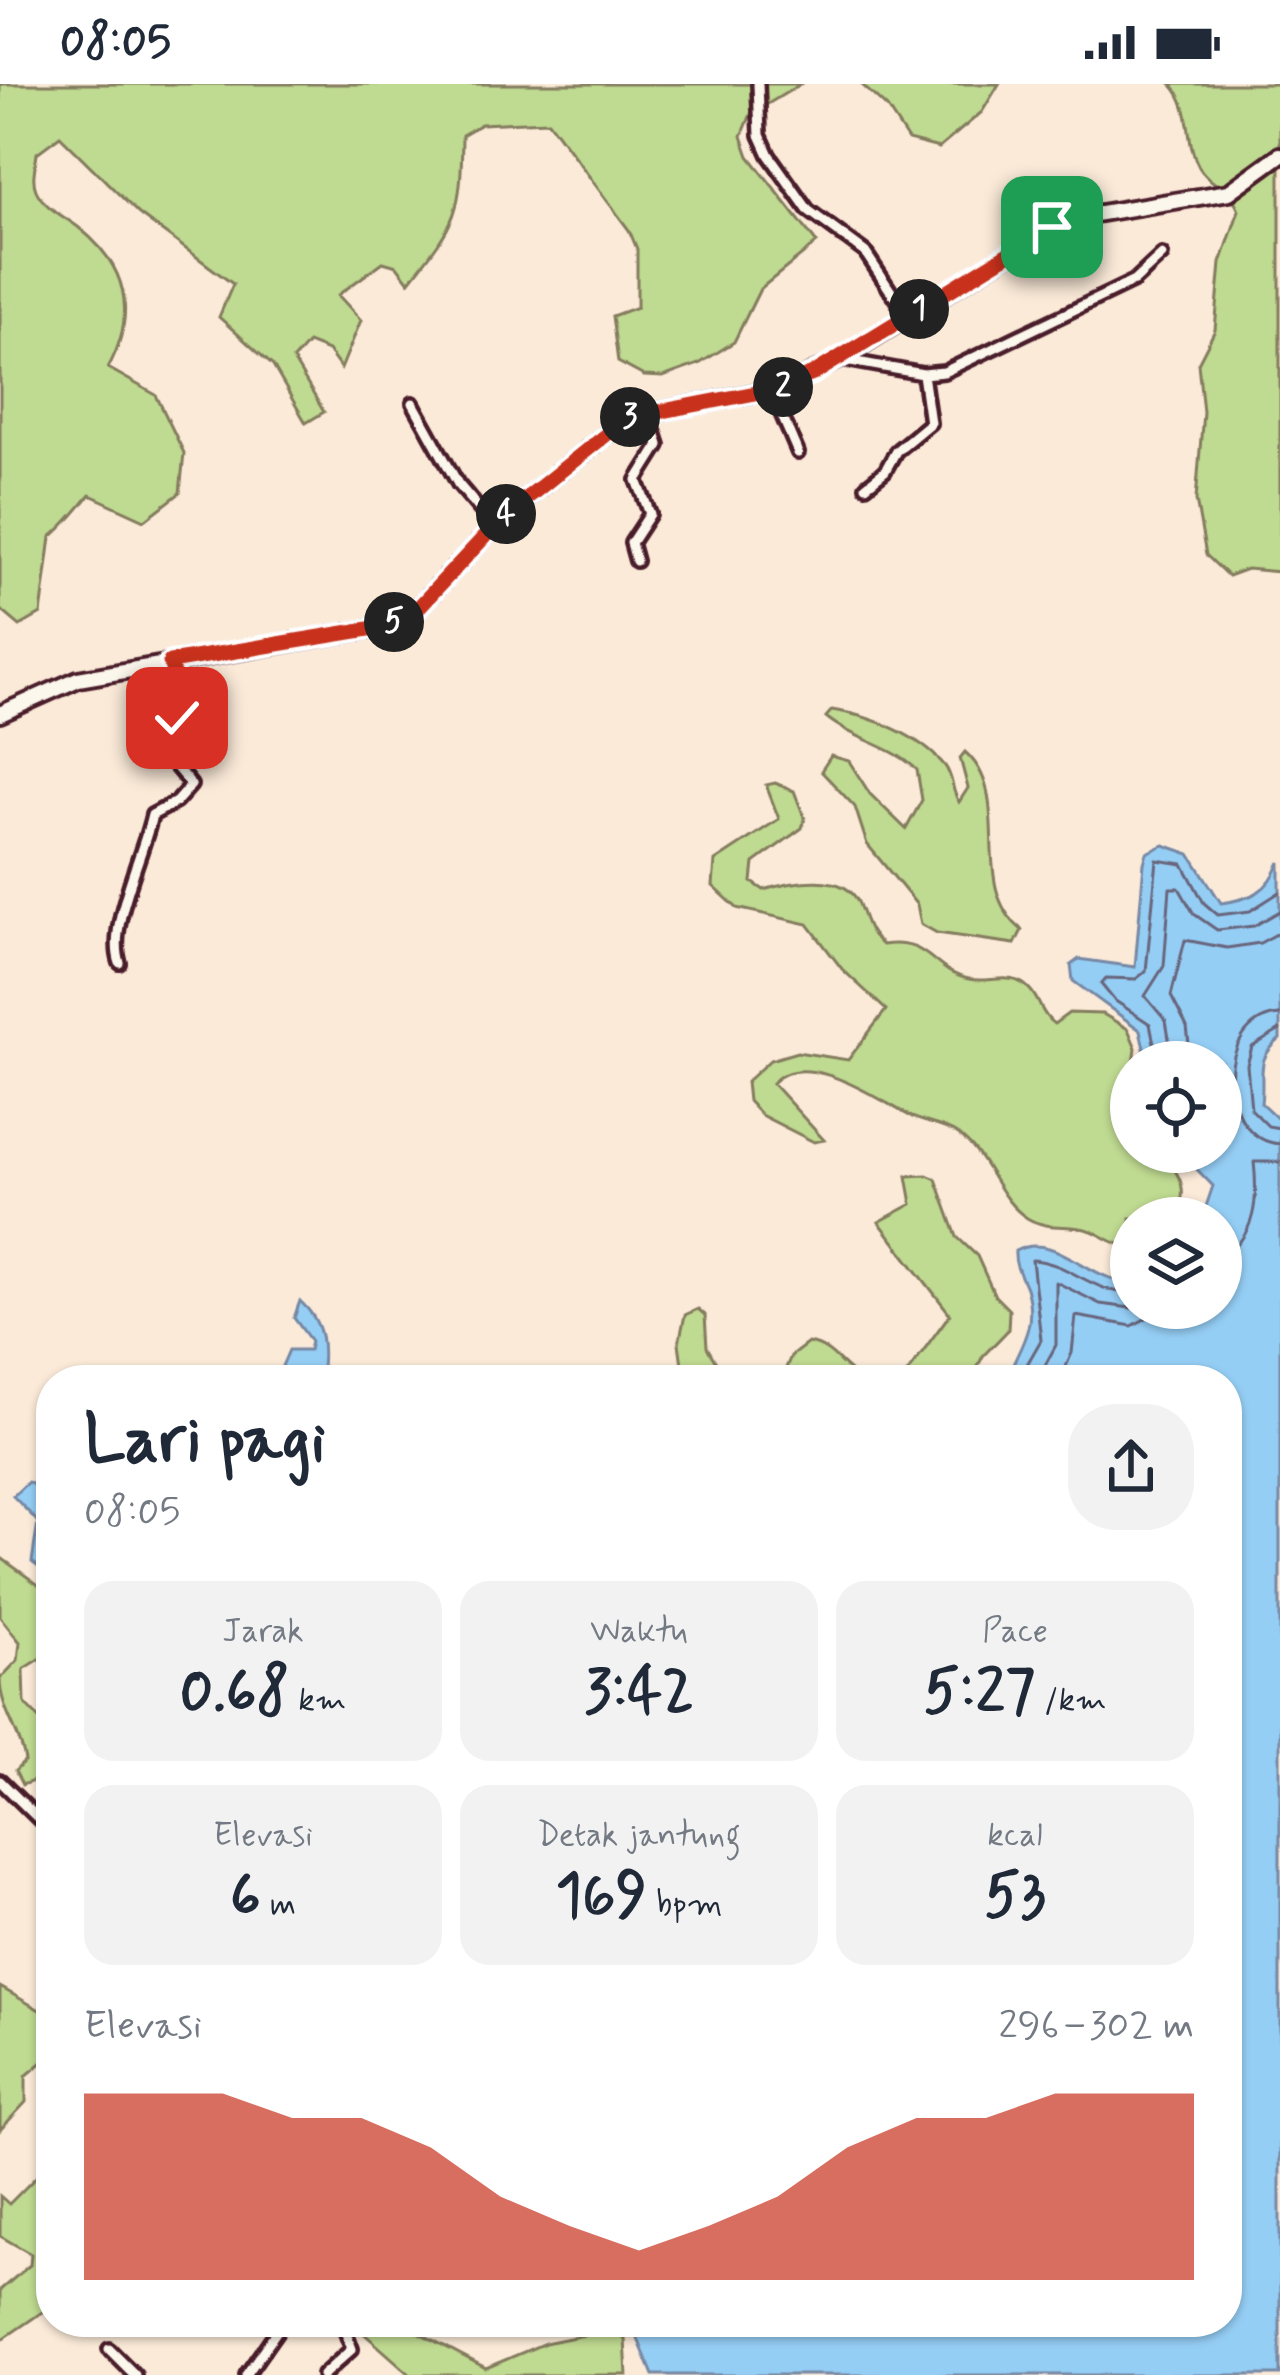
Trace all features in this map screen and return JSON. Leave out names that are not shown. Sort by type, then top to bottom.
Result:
[{"type":"main road","points":[[0,714],[78,679],[387,626],[429,598],[494,526],[619,423],[648,411],[771,390],[840,359],[1052,227],[1095,214],[1228,192],[1280,155]]},
{"type":"street","points":[[758,84],[760,135],[769,155],[808,210],[865,252],[907,316]]},
{"type":"street","points":[[840,359],[923,374],[944,372],[1120,288],[1162,255]]},
{"type":"street","points":[[866,486],[885,471],[896,451],[930,423],[923,374]]},
{"type":"street","points":[[771,390],[798,453]]},
{"type":"street","points":[[413,403],[458,484],[494,526]]},
{"type":"street","points":[[636,561],[631,543],[650,514],[637,480],[659,446],[648,411]]},
{"type":"street","points":[[120,963],[114,946],[121,905],[134,883],[152,815],[176,802],[191,784],[167,756],[182,704],[170,662]]},
{"type":"street","points":[[0,1781],[36,1816]]},
{"type":"street","points":[[246,2375],[273,2337]]},
{"type":"street","points":[[323,2375],[352,2348],[348,2337]]},
{"type":"street","points":[[110,2349],[134,2375]]},
{"type":"green space","points":[[0,84],[801,84],[751,114],[742,136],[749,156],[817,243],[760,289],[734,342],[699,364],[663,377],[644,376],[618,362],[612,316],[637,307],[637,249],[629,230],[548,121],[481,124],[462,135],[454,215],[409,282],[397,266],[383,262],[338,295],[361,320],[341,369],[328,351],[308,343],[293,360],[324,412],[306,423],[273,366],[219,317],[233,284],[139,214],[60,136],[37,153],[36,190],[49,207],[95,242],[118,275],[125,310],[123,329],[108,368],[156,395],[184,453],[180,493],[145,520],[90,495],[51,537],[41,614],[20,626],[0,609]]},
{"type":"green space","points":[[861,84],[999,84],[982,112],[939,148],[908,140],[887,108]]},
{"type":"green space","points":[[1171,84],[1280,84],[1280,572],[1247,569],[1228,576],[1206,555],[1196,500],[1203,412],[1198,363],[1215,330],[1221,263],[1239,210],[1199,167],[1183,103]]},
{"type":"green space","points":[[832,710],[878,722],[922,745],[945,766],[959,802],[968,788],[960,758],[965,752],[980,770],[988,792],[997,890],[1006,912],[1022,930],[1015,944],[937,933],[921,924],[917,905],[867,844],[855,807],[821,771],[831,756],[849,761],[870,794],[906,829],[922,800],[917,770],[896,754],[837,725],[826,717]]},
{"type":"green space","points":[[775,783],[794,791],[805,819],[802,828],[754,863],[752,882],[764,890],[816,881],[842,886],[852,893],[882,945],[911,946],[969,979],[1018,981],[1031,990],[1054,1024],[1069,1013],[1103,1014],[1128,1029],[1133,1041],[1110,1041],[1110,1173],[1176,1173],[1182,1197],[1110,1197],[1110,1240],[1081,1228],[1027,1218],[957,1134],[912,1117],[839,1079],[802,1071],[772,1083],[824,1140],[814,1142],[761,1115],[748,1101],[746,1082],[770,1060],[797,1052],[848,1060],[886,1010],[842,969],[808,924],[737,908],[713,886],[715,861],[779,819],[766,785]]},
{"type":"green space","points":[[907,1176],[936,1179],[957,1237],[977,1256],[995,1296],[1009,1310],[1008,1330],[978,1365],[913,1365],[950,1314],[879,1222],[912,1204]]},
{"type":"green space","points":[[698,1309],[705,1315],[707,1347],[717,1365],[682,1365],[679,1343],[685,1315]]},
{"type":"green space","points":[[808,1343],[826,1349],[843,1365],[787,1365]]},
{"type":"green space","points":[[0,1557],[36,1583],[36,1661],[24,1669],[25,1703],[36,1715],[36,1780],[22,1785],[15,1771],[25,1761],[23,1750],[0,1679],[18,1660],[20,1642],[0,1617]]},
{"type":"green space","points":[[0,1987],[36,2008],[36,2068],[26,2076],[26,2102],[0,2130]]},
{"type":"green space","points":[[36,2177],[36,2316],[0,2341],[0,2290],[30,2265],[31,2254],[0,2236],[0,2196],[9,2204]]},
{"type":"green space","points":[[368,2337],[427,2337],[486,2368],[545,2343],[575,2337],[625,2339],[627,2375],[411,2375]]},
{"type":"water","points":[[1164,845],[1190,854],[1221,903],[1258,892],[1280,862],[1280,1039],[1264,1061],[1261,1103],[1280,1121],[1280,2375],[653,2375],[637,2337],[1242,2337],[1242,1365],[1013,1365],[1030,1315],[1015,1251],[1030,1246],[1060,1252],[1110,1278],[1110,1329],[1242,1329],[1242,1197],[1209,1197],[1213,1186],[1200,1173],[1242,1173],[1242,1041],[1142,1041],[1140,1030],[1073,981],[1071,965],[1079,959],[1135,967],[1147,853]]},
{"type":"water","points":[[300,1301],[315,1319],[322,1365],[282,1365],[289,1350],[309,1350],[311,1341],[294,1318]]},
{"type":"water","points":[[28,1482],[36,1486],[36,1520],[13,1496]]},
{"type":"route","points":[[177,718],[182,704],[170,662],[387,626],[417,609],[519,502],[627,418],[669,406],[784,387],[813,374],[1052,227]]}]
